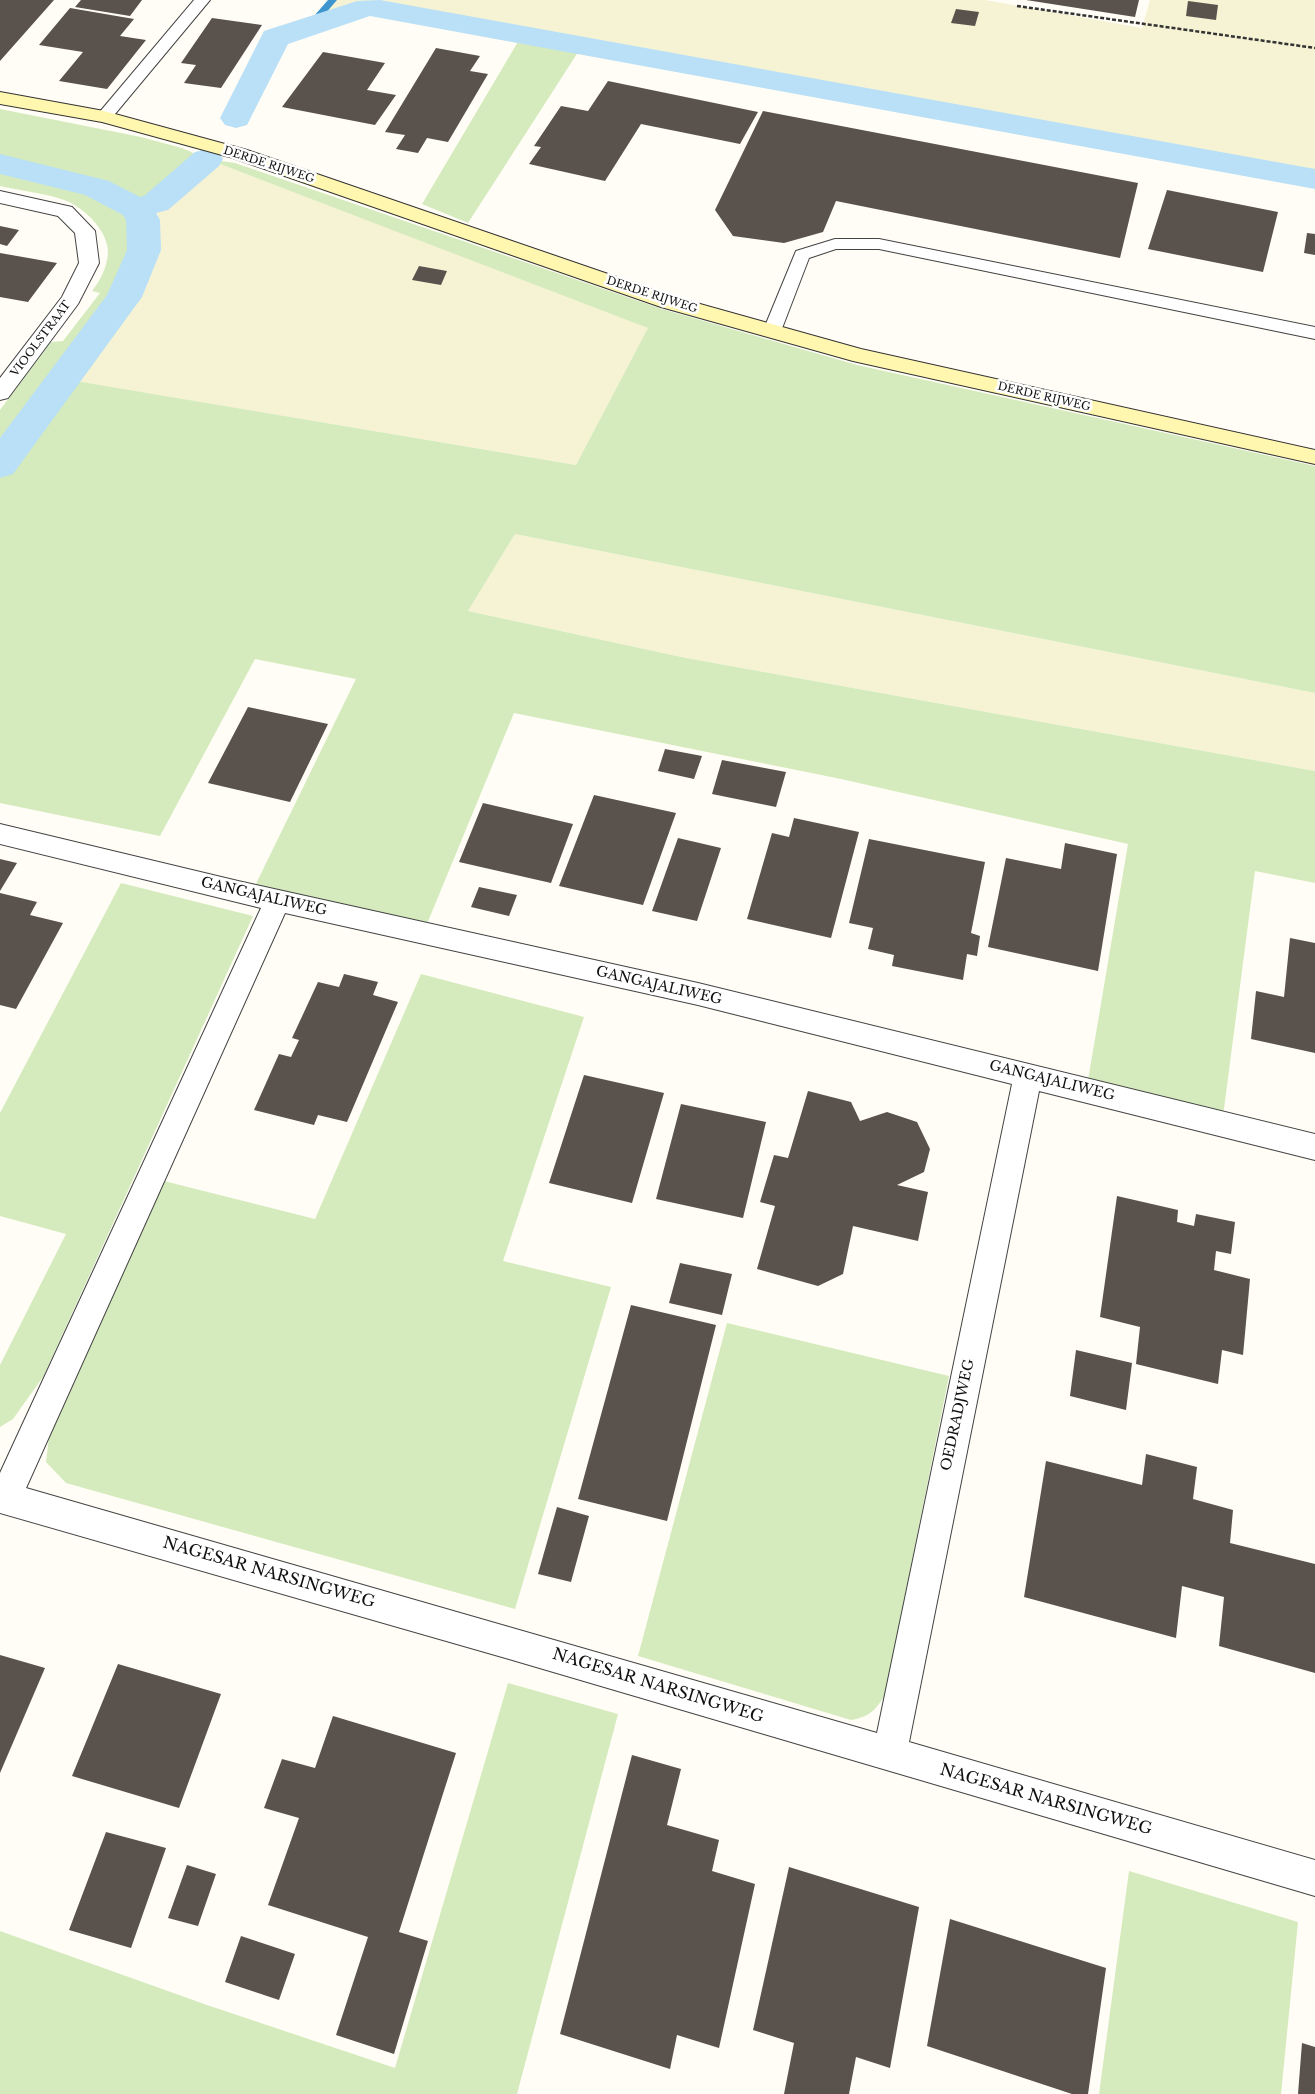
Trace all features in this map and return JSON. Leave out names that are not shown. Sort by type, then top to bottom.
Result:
[{"type":"street","name":"DERDE RIJWEG","points":[[0,98],[104,118],[240,154],[668,302],[870,358],[1315,457]]},
{"type":"street","name":"VIOOLSTRAAT","points":[[0,197],[65,211],[85,231],[89,263],[71,299],[0,393]]},
{"type":"street","name":"GANGAJALIWEG","points":[[0,834],[278,900],[698,994],[1315,1148]]},
{"type":"street","points":[[2,1497],[278,900]]},
{"type":"street","name":"OEDRADJWEG","points":[[889,1755],[1028,1075]]},
{"type":"street","name":"NAGESAR NARSINGWEG","points":[[2,1497],[519,1645],[889,1755],[1315,1878]]},
{"type":"lane","points":[[104,118],[202,0]]},
{"type":"lane","points":[[772,331],[802,256],[835,244],[880,244],[1315,332]]},
{"type":"path","points":[[1017,6],[1315,48]]},
{"type":"shaded area","points":[[333,0],[985,0],[1142,28],[1150,0],[1315,0],[1315,179],[369,7],[310,26]]},
{"type":"shaded area","points":[[207,159],[649,327],[576,465],[63,379],[124,297],[144,250],[136,208],[156,203]]},
{"type":"shaded area","points":[[515,534],[1315,693],[1315,771],[686,658],[468,611]]},
{"type":"green space","points":[[522,35],[582,46],[468,223],[422,204]]},
{"type":"green space","points":[[0,109],[141,137],[182,148],[207,159],[235,163],[662,309],[857,365],[1315,466],[1315,693],[515,534],[468,611],[686,658],[1315,771],[1315,883],[1255,871],[1222,1124],[1086,1092],[1128,844],[841,779],[514,713],[422,936],[250,896],[356,679],[255,659],[160,836],[0,803],[0,410],[51,342],[63,341],[100,293],[92,291],[103,272],[108,251],[102,232],[81,209],[64,200],[0,186]],"holes":[[[207,159],[648,328],[576,465],[64,379],[75,361],[122,298],[134,275],[142,252],[144,230],[136,208],[156,203]]]},
{"type":"green space","points":[[121,883],[253,916],[43,1377],[13,1419],[0,1427],[0,1365],[66,1234],[0,1216],[0,1113]]},
{"type":"green space","points":[[421,974],[584,1017],[503,1261],[611,1287],[515,1609],[66,1483],[46,1462],[50,1428],[164,1181],[315,1219]]},
{"type":"green space","points":[[727,1323],[949,1376],[885,1695],[875,1709],[863,1717],[851,1720],[638,1656]]},
{"type":"green space","points":[[508,1683],[618,1714],[517,2094],[0,2094],[0,1931],[207,2005],[395,2068]]},
{"type":"green space","points":[[1129,1871],[1298,1922],[1281,2094],[1099,2094]]},
{"type":"building","points":[[0,0],[54,0],[0,61]]},
{"type":"building","points":[[81,0],[142,0],[130,16],[75,7]]},
{"type":"building","points":[[1026,0],[1139,0],[1135,17]]},
{"type":"building","points":[[1188,1],[1218,5],[1216,20],[1186,16]]},
{"type":"building","points":[[70,8],[134,19],[120,36],[146,40],[107,89],[59,81],[83,52],[39,45]]},
{"type":"building","points":[[956,9],[979,12],[975,26],[951,23]]},
{"type":"building","points":[[212,18],[262,25],[221,88],[184,83],[196,65],[181,63]]},
{"type":"building","points":[[436,48],[480,56],[470,71],[488,74],[448,142],[427,138],[418,153],[396,149],[405,135],[385,132]]},
{"type":"building","points":[[323,52],[385,63],[367,90],[396,95],[375,125],[282,107]]},
{"type":"building","points":[[608,81],[758,112],[740,144],[641,124],[605,181],[529,164],[541,147],[534,146],[561,106],[588,111]]},
{"type":"building","points":[[763,111],[1138,183],[1120,258],[836,201],[823,232],[784,243],[733,236],[715,210]]},
{"type":"building","points":[[1167,190],[1278,212],[1263,272],[1148,249]]},
{"type":"building","points":[[0,226],[19,230],[7,246],[0,244]]},
{"type":"building","points":[[1307,233],[1315,234],[1315,255],[1304,253]]},
{"type":"building","points":[[0,253],[57,263],[28,302],[0,297]]},
{"type":"building","points":[[419,266],[447,271],[441,285],[412,280]]},
{"type":"building","points":[[248,707],[328,724],[290,802],[208,783]]},
{"type":"building","points":[[665,749],[702,756],[694,779],[658,771]]},
{"type":"building","points":[[722,760],[786,772],[776,807],[712,794]]},
{"type":"building","points":[[594,795],[676,813],[643,905],[559,886]]},
{"type":"building","points":[[483,803],[573,824],[551,883],[459,862]]},
{"type":"building","points":[[794,818],[859,832],[831,938],[747,919],[772,833],[789,837]]},
{"type":"building","points":[[678,838],[721,848],[697,921],[652,911]]},
{"type":"building","points":[[869,839],[985,862],[971,933],[980,936],[977,956],[967,954],[963,980],[892,966],[894,955],[868,949],[873,928],[849,923]]},
{"type":"building","points":[[1065,843],[1117,854],[1098,971],[988,947],[1006,858],[1061,869]]},
{"type":"building","points":[[0,859],[17,863],[0,891]]},
{"type":"building","points":[[479,887],[517,895],[509,916],[471,907]]},
{"type":"building","points":[[0,893],[37,902],[30,915],[63,923],[16,1009],[0,1005]]},
{"type":"building","points":[[1290,938],[1315,943],[1315,1053],[1251,1039],[1256,991],[1284,997]]},
{"type":"building","points":[[344,974],[378,982],[373,995],[398,1002],[347,1122],[318,1115],[314,1125],[254,1110],[279,1054],[291,1057],[299,1040],[292,1038],[318,982],[339,987]]},
{"type":"building","points":[[584,1075],[664,1093],[632,1203],[549,1183]]},
{"type":"building","points":[[808,1091],[851,1102],[860,1121],[887,1112],[917,1122],[930,1149],[924,1172],[897,1185],[928,1192],[918,1241],[853,1226],[843,1274],[818,1286],[757,1269],[775,1206],[760,1202],[774,1155],[788,1158]]},
{"type":"building","points":[[681,1104],[766,1122],[743,1218],[656,1199]]},
{"type":"building","points":[[1117,1196],[1178,1210],[1177,1222],[1194,1226],[1196,1214],[1235,1222],[1231,1254],[1216,1251],[1214,1270],[1250,1279],[1243,1355],[1222,1350],[1218,1384],[1136,1364],[1140,1327],[1100,1317]]},
{"type":"building","points":[[680,1263],[732,1274],[722,1315],[669,1303]]},
{"type":"building","points":[[631,1305],[716,1325],[667,1521],[578,1499]]},
{"type":"building","points":[[1076,1350],[1132,1363],[1126,1410],[1070,1396]]},
{"type":"building","points":[[1146,1454],[1197,1467],[1193,1499],[1233,1510],[1230,1543],[1315,1564],[1315,1673],[1219,1646],[1224,1597],[1182,1586],[1176,1638],[1024,1597],[1046,1461],[1142,1485]]},
{"type":"building","points":[[557,1507],[589,1516],[571,1582],[538,1574]]},
{"type":"building","points":[[0,1655],[45,1668],[0,1773]]},
{"type":"building","points":[[118,1664],[221,1694],[179,1808],[72,1776]]},
{"type":"building","points":[[333,1716],[456,1753],[399,1932],[428,1941],[394,2054],[336,2035],[368,1937],[268,1905],[299,1818],[264,1808],[282,1759],[315,1768]]},
{"type":"building","points":[[632,1755],[681,1769],[667,1825],[719,1840],[712,1871],[755,1884],[719,2048],[677,2035],[670,2069],[560,2034]]},
{"type":"building","points":[[106,1832],[166,1848],[131,1948],[69,1930]]},
{"type":"building","points":[[187,1865],[216,1874],[198,1926],[168,1918]]},
{"type":"building","points":[[789,1867],[919,1907],[890,2068],[856,2057],[849,2094],[784,2094],[794,2043],[753,2030]]},
{"type":"building","points":[[950,1919],[1106,1968],[1088,2094],[1072,2094],[927,2046]]},
{"type":"building","points":[[241,1936],[295,1954],[279,2000],[225,1982]]},
{"type":"building","points":[[1302,2043],[1315,2047],[1315,2094],[1298,2094]]},
{"type":"waterway","points":[[310,26],[333,0]]},
{"type":"waterway","points":[[236,118],[275,38],[368,7],[1315,179]]},
{"type":"waterway","points":[[136,208],[156,203],[207,159]]},
{"type":"waterway","points":[[0,164],[97,188],[136,208]]},
{"type":"waterway","points":[[0,465],[124,297],[144,250],[143,220],[136,208]]}]
